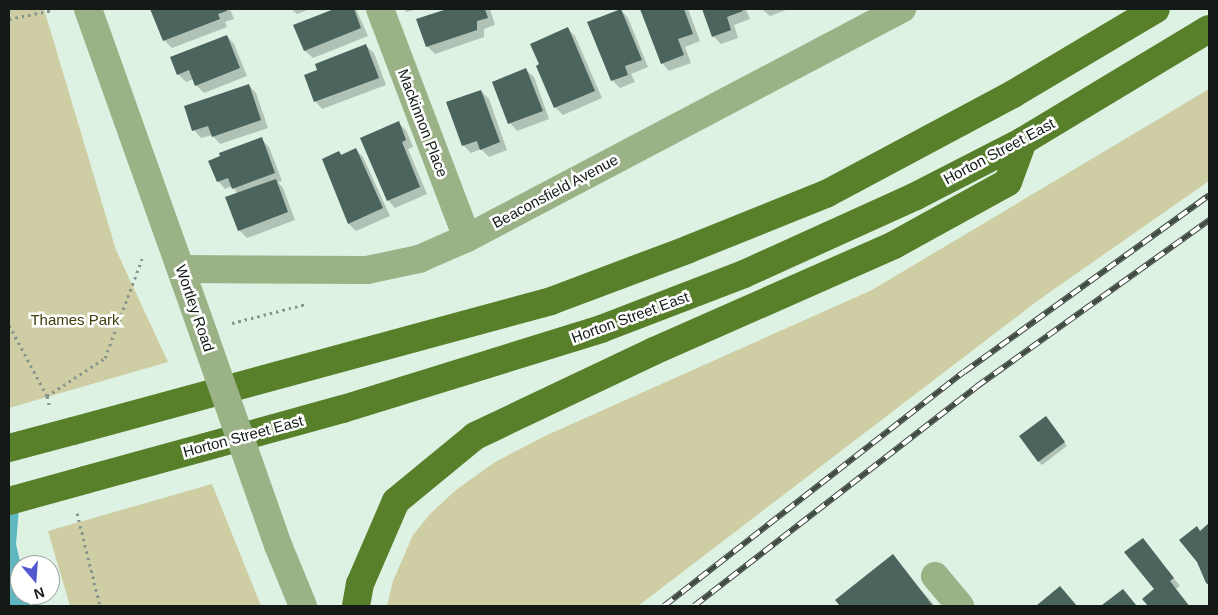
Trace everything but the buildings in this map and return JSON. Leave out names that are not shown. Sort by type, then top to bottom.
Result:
[{"type":"main road","points":[[9,448],[550,301],[689,249],[826,194],[1013,94],[1156,9]]},
{"type":"main road","name":"Horton Street East","points":[[9,501],[343,409],[601,329],[744,274],[916,196],[1023,141],[1209,29]]},
{"type":"main road","points":[[356,606],[360,584],[396,501],[475,436],[654,352],[894,245],[1008,182],[1023,141]]},
{"type":"street","name":"Wortley Road","points":[[88,9],[278,545],[303,606]]},
{"type":"street","name":"Mackinnon Place","points":[[380,9],[467,238]]},
{"type":"street","name":"Beaconsfield Avenue","points":[[181,269],[367,270],[419,259],[467,238],[902,9]]},
{"type":"street","points":[[936,576],[960,606]]},
{"type":"path","points":[[9,19],[53,10]]},
{"type":"path","points":[[9,326],[48,396],[105,358],[142,259]]},
{"type":"path","points":[[204,335],[227,324],[306,304]]},
{"type":"green space","name":"Thames Park","points":[[9,9],[44,9],[116,250],[168,362],[9,408]]},
{"type":"green space","points":[[1209,89],[1209,181],[1040,299],[638,606],[387,606],[393,581],[413,535],[431,513],[456,490],[495,462],[545,436],[872,290]]},
{"type":"green space","points":[[212,484],[261,606],[70,606],[60,572],[60,555],[55,555],[48,531]]},
{"type":"water","points":[[9,485],[19,508],[16,544],[19,555],[10,555],[10,605],[30,606],[9,606]]},
{"type":"railway","points":[[664,606],[964,372],[1209,195]]},
{"type":"railway","points":[[694,606],[976,387],[1209,220]]}]
